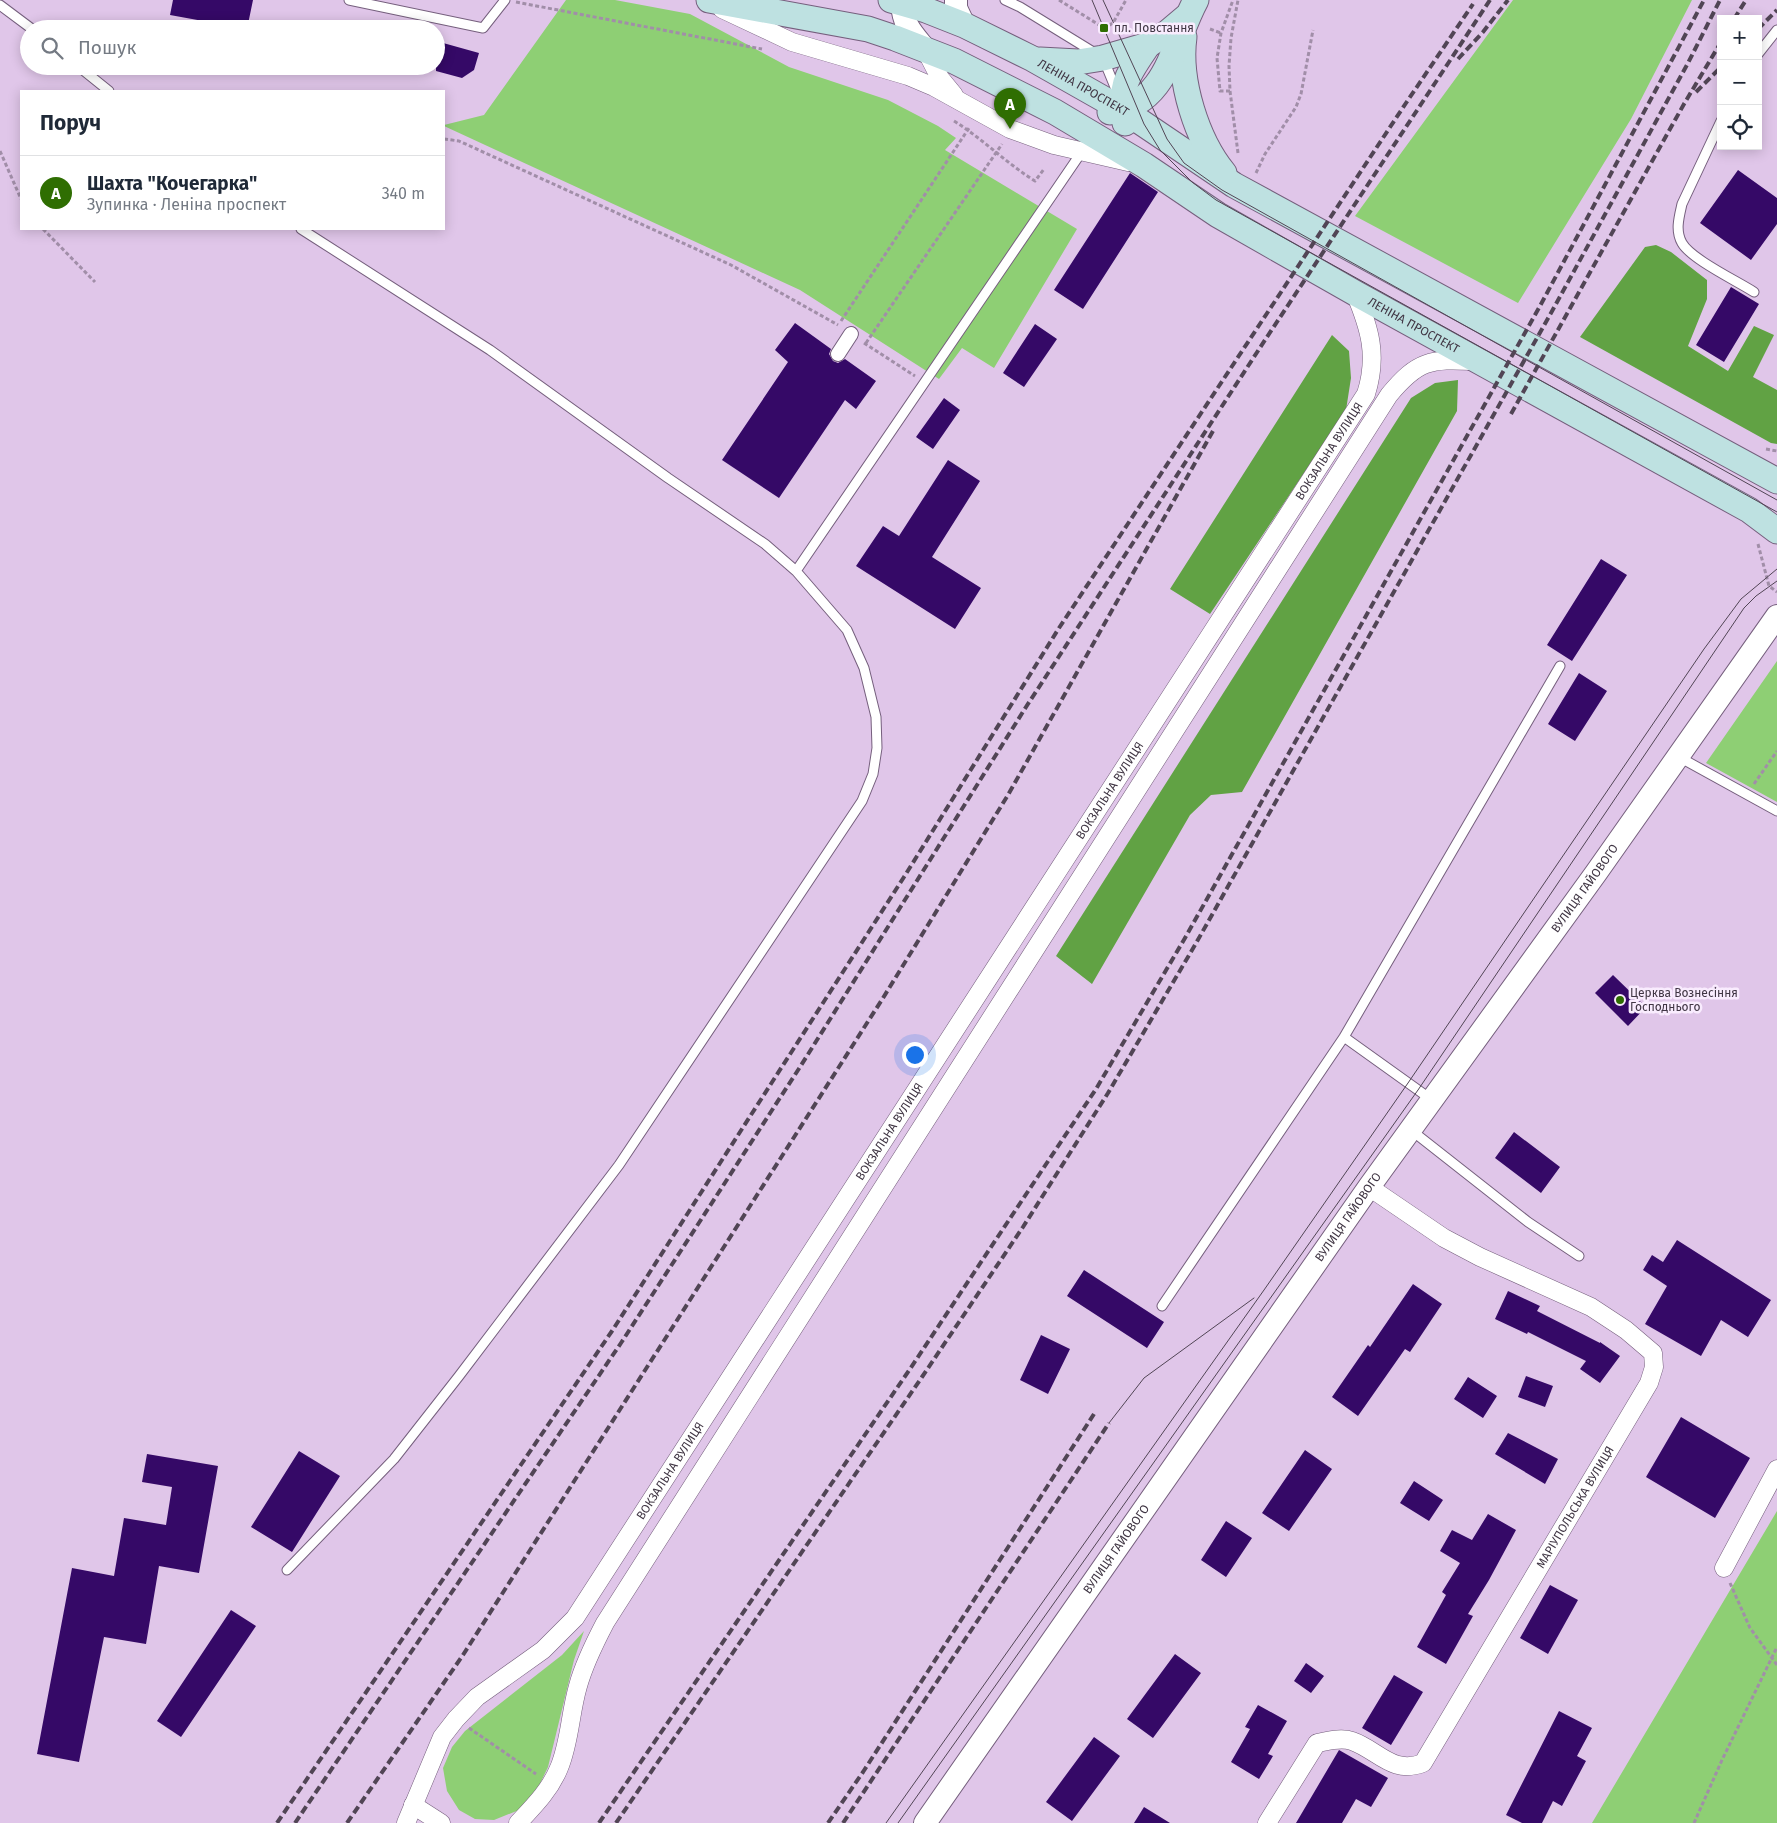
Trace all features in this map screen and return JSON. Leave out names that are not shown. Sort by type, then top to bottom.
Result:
[{"type":"main road","name":"ЛЕНІНА ПРОСПЕКТ","points":[[709,0],[868,29],[954,61],[1055,112],[1241,177]]},
{"type":"main road","name":"ЛЕНІНА ПРОСПЕКТ","points":[[902,1],[964,25],[1033,59],[1103,130],[1144,165],[1218,215],[1355,293],[1748,510],[1777,531]]},
{"type":"main road","name":"ЛЕНІНА ПРОСПЕКТ","points":[[1192,8],[1182,52],[1185,76],[1198,131],[1213,159],[1241,177],[1777,481]]},
{"type":"main road","points":[[1033,59],[1078,62],[1103,58],[1148,45],[1166,33],[1192,8]]},
{"type":"main road","points":[[1103,130],[1147,96],[1160,82],[1192,8]]},
{"type":"main road","points":[[1103,130],[1122,95],[1126,80],[1148,45]]},
{"type":"main road","points":[[1055,112],[1095,114],[1103,130]]},
{"type":"main road","points":[[1103,130],[1127,135],[1144,165]]},
{"type":"street","points":[[701,0],[792,42],[908,76],[957,99],[1010,128],[1054,146],[1103,130]]},
{"type":"street","points":[[956,0],[956,8],[964,25]]},
{"type":"street","points":[[902,1],[903,16],[907,27],[925,50],[940,78],[957,99]]},
{"type":"street","name":"ВОКЗАЛЬНА ВУЛИЦЯ","points":[[406,1823],[442,1736],[456,1719],[477,1697],[543,1650],[575,1618],[1366,394],[1371,378],[1373,361],[1365,317],[1355,293]]},
{"type":"street","points":[[838,354],[851,334]]},
{"type":"street","name":"ВОКЗАЛЬНА ВУЛИЦЯ","points":[[518,1823],[542,1797],[559,1769],[567,1746],[578,1687],[589,1654],[605,1623],[1389,395],[1402,379],[1416,368],[1445,360],[1479,361]]},
{"type":"street","name":"ВУЛИЦЯ ГАЙОВОГО","points":[[925,1823],[1369,1187],[1777,616]]},
{"type":"street","name":"МАРІУПОЛЬСЬКА ВУЛИЦЯ","points":[[1268,1823],[1317,1743],[1334,1739],[1351,1740],[1397,1766],[1414,1767],[1423,1763],[1649,1383],[1654,1367],[1653,1353],[1626,1330],[1591,1307],[1480,1257],[1444,1238],[1369,1187]]},
{"type":"street","points":[[1724,1568],[1777,1469]]},
{"type":"street","points":[[413,1804],[441,1823]]},
{"type":"lane","points":[[349,0],[445,20]]},
{"type":"lane","points":[[445,20],[483,28],[506,0]]},
{"type":"lane","points":[[796,571],[925,382],[1103,130],[1112,78],[1103,58],[1020,7],[1005,0]]},
{"type":"lane","points":[[0,5],[20,20]]},
{"type":"lane","points":[[1762,49],[1777,30]]},
{"type":"lane","points":[[89,75],[108,90]]},
{"type":"lane","points":[[1717,130],[1682,204],[1678,218],[1678,231],[1682,243],[1692,254],[1754,292]]},
{"type":"lane","points":[[287,1570],[394,1459],[613,1172],[862,801],[873,774],[877,748],[876,718],[864,668],[847,630],[796,571],[765,544],[668,478],[490,350],[303,230]]},
{"type":"lane","points":[[1162,1306],[1344,1038],[1560,666]]},
{"type":"lane","points":[[1678,757],[1777,811]]},
{"type":"lane","points":[[1344,1038],[1432,1100]]},
{"type":"lane","points":[[1410,1129],[1528,1222],[1579,1256]]},
{"type":"path","points":[[506,0],[769,51]]},
{"type":"path","points":[[1060,0],[1104,28],[1113,23],[1126,0]]},
{"type":"path","points":[[1230,91],[1220,91],[1217,58],[1221,34],[1233,0]]},
{"type":"path","points":[[1238,0],[1231,38],[1229,66],[1230,91],[1239,156]]},
{"type":"path","points":[[1210,29],[1221,34]]},
{"type":"path","points":[[1241,177],[1255,176],[1265,154],[1296,107],[1301,94],[1313,30]]},
{"type":"path","points":[[838,326],[968,130],[982,112]]},
{"type":"path","points":[[953,120],[997,153],[1013,168],[1035,181],[1044,169]]},
{"type":"path","points":[[865,344],[997,153],[1010,128]]},
{"type":"path","points":[[445,139],[459,141],[731,265],[838,326],[925,382]]},
{"type":"path","points":[[0,151],[20,197]]},
{"type":"path","points":[[44,230],[95,282]]},
{"type":"path","points":[[1757,444],[1766,449],[1777,451]]},
{"type":"path","points":[[1748,510],[1766,578],[1769,586],[1777,592]]},
{"type":"path","points":[[1747,794],[1777,751]]},
{"type":"path","points":[[1724,1568],[1750,1628],[1770,1658],[1777,1665]]},
{"type":"path","points":[[1694,1823],[1770,1658],[1777,1647]]},
{"type":"path","points":[[456,1719],[551,1784]]},
{"type":"green space","points":[[566,0],[615,0],[690,14],[789,67],[888,100],[938,126],[956,138],[945,150],[1077,229],[994,368],[962,348],[939,379],[800,290],[445,126],[445,125],[484,115]]},
{"type":"green space","points":[[1513,0],[1692,0],[1631,119],[1518,303],[1355,216]]},
{"type":"green space","points":[[1656,245],[1671,252],[1707,280],[1707,299],[1688,346],[1728,371],[1754,326],[1774,335],[1753,377],[1777,390],[1777,444],[1771,443],[1580,337],[1645,247]]},
{"type":"green space","points":[[1332,335],[1349,351],[1351,378],[1346,410],[1210,614],[1170,589]]},
{"type":"green space","points":[[1458,380],[1457,411],[1242,792],[1211,795],[1190,815],[1092,984],[1056,956],[1411,398],[1435,383]]},
{"type":"green space","points":[[1777,661],[1777,802],[1706,763]]},
{"type":"green space","points":[[1777,1511],[1777,1823],[1592,1823]]},
{"type":"green space","points":[[584,1631],[574,1660],[548,1767],[536,1792],[519,1810],[494,1820],[475,1819],[459,1810],[447,1791],[443,1768],[452,1747],[465,1731],[562,1655]]},
{"type":"building","points":[[173,0],[253,0],[249,20],[198,20],[170,15]]},
{"type":"building","points":[[445,44],[479,53],[474,70],[462,78],[445,73]]},
{"type":"building","points":[[1738,170],[1777,198],[1777,224],[1751,260],[1700,223]]},
{"type":"building","points":[[1130,173],[1158,192],[1083,309],[1054,290]]},
{"type":"building","points":[[1731,287],[1759,304],[1724,362],[1696,345]]},
{"type":"building","points":[[795,323],[831,349],[829,354],[833,361],[838,363],[845,359],[876,381],[856,409],[845,400],[779,498],[722,460],[788,362],[775,350]]},
{"type":"building","points":[[1035,324],[1057,339],[1024,387],[1003,373]]},
{"type":"building","points":[[944,398],[960,410],[933,449],[916,437]]},
{"type":"building","points":[[948,460],[980,481],[932,557],[981,588],[955,629],[856,566],[883,526],[899,536]]},
{"type":"building","points":[[1601,559],[1627,575],[1572,661],[1547,645]]},
{"type":"building","points":[[1579,673],[1607,691],[1575,741],[1548,724]]},
{"type":"building","name":"Церква Вознесіння Господнього","points":[[1613,975],[1646,1007],[1628,1026],[1595,993]]},
{"type":"building","points":[[1514,1132],[1560,1167],[1541,1193],[1495,1158]]},
{"type":"building","points":[[1677,1240],[1771,1300],[1748,1337],[1721,1320],[1701,1356],[1645,1324],[1667,1286],[1643,1270],[1652,1255],[1663,1262]]},
{"type":"building","points":[[1084,1270],[1164,1322],[1147,1348],[1067,1296]]},
{"type":"building","points":[[1413,1284],[1442,1304],[1410,1352],[1405,1349],[1358,1416],[1332,1397],[1368,1345],[1370,1347]]},
{"type":"building","points":[[1508,1291],[1540,1306],[1537,1311],[1600,1342],[1620,1356],[1600,1383],[1580,1369],[1586,1361],[1528,1332],[1527,1334],[1495,1319]]},
{"type":"building","points":[[1041,1335],[1070,1349],[1048,1394],[1020,1380]]},
{"type":"building","points":[[1526,1376],[1553,1386],[1545,1407],[1518,1397]]},
{"type":"building","points":[[1468,1377],[1497,1396],[1483,1418],[1454,1399]]},
{"type":"building","points":[[1681,1417],[1750,1458],[1715,1518],[1646,1477]]},
{"type":"building","points":[[1508,1433],[1558,1459],[1545,1484],[1495,1454]]},
{"type":"building","points":[[1305,1450],[1332,1469],[1289,1531],[1262,1513]]},
{"type":"building","points":[[299,1451],[340,1476],[292,1552],[251,1527]]},
{"type":"building","points":[[147,1454],[218,1466],[199,1573],[159,1566],[146,1644],[104,1637],[79,1762],[37,1754],[72,1568],[114,1576],[124,1518],[166,1525],[172,1487],[142,1482]]},
{"type":"building","points":[[1414,1481],[1443,1500],[1429,1521],[1400,1503]]},
{"type":"building","points":[[1488,1514],[1516,1530],[1468,1614],[1473,1616],[1446,1664],[1417,1647],[1446,1595],[1442,1592],[1460,1563],[1440,1551],[1452,1530],[1472,1540]]},
{"type":"building","points":[[1226,1521],[1252,1538],[1226,1577],[1201,1560]]},
{"type":"building","points":[[1550,1585],[1578,1600],[1548,1654],[1520,1638]]},
{"type":"building","points":[[231,1610],[256,1626],[181,1737],[157,1721]]},
{"type":"building","points":[[1175,1654],[1201,1673],[1153,1738],[1127,1719]]},
{"type":"building","points":[[1306,1663],[1324,1676],[1311,1693],[1294,1681]]},
{"type":"building","points":[[1394,1675],[1423,1692],[1391,1745],[1362,1728]]},
{"type":"building","points":[[1258,1705],[1287,1721],[1268,1754],[1273,1756],[1259,1779],[1231,1762],[1250,1729],[1245,1727]]},
{"type":"building","points":[[1559,1711],[1592,1728],[1577,1756],[1586,1761],[1562,1806],[1553,1801],[1542,1823],[1522,1823],[1506,1815]]},
{"type":"building","points":[[1094,1737],[1120,1756],[1072,1821],[1046,1802]]},
{"type":"building","points":[[1339,1750],[1388,1778],[1371,1807],[1356,1799],[1342,1823],[1296,1823]]},
{"type":"building","points":[[1144,1807],[1170,1823],[1134,1823]]},
{"type":"tram line","points":[[1092,0],[1144,124],[1160,150],[1192,182],[1216,200],[1777,512]]},
{"type":"tram line","points":[[1103,0],[1167,139],[1184,163],[1222,190],[1777,500]]},
{"type":"tram line","points":[[886,1823],[1264,1290],[1408,1083],[1704,649],[1741,599],[1777,569]]},
{"type":"tram line","points":[[898,1823],[1418,1090],[1744,608],[1756,596],[1777,581]]},
{"type":"tram line","points":[[1109,1423],[1144,1378],[1254,1298]]},
{"type":"railway","points":[[295,1823],[621,1343],[800,1067],[1026,707],[1267,337],[1490,0]]},
{"type":"railway","points":[[1458,59],[1483,32],[1508,0]]},
{"type":"railway","points":[[599,1823],[910,1369],[1096,1089],[1185,938],[1540,306],[1704,0]]},
{"type":"railway","points":[[616,1823],[922,1377],[1023,1227],[1108,1093],[1195,945],[1551,313],[1688,63],[1720,0]]},
{"type":"railway","points":[[1737,15],[1746,0]]},
{"type":"railway","points":[[277,1823],[612,1331],[904,877],[1059,628],[1473,4]]},
{"type":"railway","points":[[1762,25],[1777,10]]},
{"type":"railway","points":[[1511,414],[1684,104],[1717,49]]},
{"type":"railway","points":[[1696,92],[1717,71]]},
{"type":"railway","points":[[347,1823],[463,1655],[883,998],[1008,795],[1213,431]]},
{"type":"railway","points":[[828,1823],[863,1772],[1094,1414]]},
{"type":"railway","points":[[843,1823],[1109,1423]]},
{"type":"place","name":"пл. Повстання","points":[[1104,28]]},
{"type":"place","name":"Шахта \"Кочегарка\"","points":[[1010,129]]},
{"type":"place","name":"Церква Вознесіння Господнього","points":[[1620,1000]]}]
